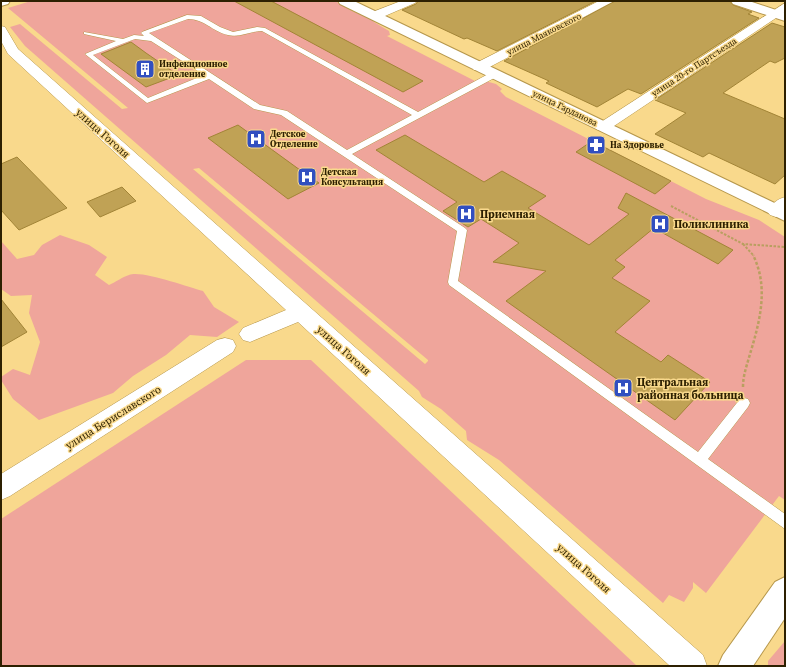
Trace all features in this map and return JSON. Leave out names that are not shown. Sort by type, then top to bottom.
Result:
[{"type":"street","name":"улица Гарданова","points":[[344,1],[603,127],[782,210]]},
{"type":"street","points":[[374,16],[411,1]]},
{"type":"street","name":"улица Маяковского","points":[[479,67],[608,1]]},
{"type":"street","points":[[736,1],[782,13]]},
{"type":"street","name":"улица 20-го Партсъезда","points":[[603,127],[782,13]]},
{"type":"street","name":"улица Гоголя","points":[[1,30],[12,51],[692,666]]},
{"type":"street","points":[[250,334],[302,312]]},
{"type":"street","name":"улица Бериславского","points":[[1,488],[225,346]]},
{"type":"street","points":[[734,666],[785,592]]},
{"type":"lane","points":[[418,115],[263,29],[234,35],[199,17],[193,16],[144,33],[257,107],[284,113],[348,153],[462,230],[453,282],[785,522]]},
{"type":"lane","points":[[86,32],[123,41]]},
{"type":"lane","points":[[151,39],[135,37],[88,55],[147,101],[209,76]]},
{"type":"lane","points":[[348,153],[495,74]]},
{"type":"lane","points":[[700,460],[744,403]]},
{"type":"path","points":[[671,206],[743,244],[752,251],[761,268],[763,294],[743,383],[744,403]]},
{"type":"path","points":[[743,244],[785,247]]},
{"type":"shaded area","name":"Центральная районная больница","points":[[31,1],[335,1],[352,11],[373,20],[389,31],[390,35],[387,36],[475,81],[478,79],[496,84],[502,89],[500,91],[506,97],[706,199],[759,220],[785,237],[785,500],[779,496],[706,593],[693,582],[693,588],[684,602],[669,595],[663,603],[499,460],[467,440],[466,431],[441,409],[422,397],[419,391],[25,46],[10,27],[20,24],[122,109],[128,108],[8,8]],"holes":[[[199,168],[428,360],[425,364],[193,169]]]},
{"type":"shaded area","points":[[60,235],[89,245],[107,257],[95,275],[109,285],[126,276],[135,274],[165,280],[203,291],[214,307],[239,322],[217,337],[190,335],[166,355],[133,376],[113,393],[39,420],[13,399],[1,380],[1,377],[13,369],[30,375],[40,342],[29,313],[32,295],[11,296],[1,289],[1,241],[17,259],[34,255],[42,245]]},
{"type":"shaded area","points":[[246,360],[311,360],[637,666],[1,666],[1,519]]},
{"type":"shaded area","points":[[785,641],[785,666],[768,666],[768,661]]},
{"type":"building","points":[[234,1],[271,1],[423,81],[403,92]]},
{"type":"building","points":[[418,1],[596,1],[497,51],[467,38],[464,39],[402,10],[416,4]]},
{"type":"building","points":[[615,1],[730,1],[733,5],[752,12],[748,14],[759,18],[641,94],[628,89],[597,107],[546,83],[549,81],[504,61]]},
{"type":"building","points":[[772,23],[785,27],[785,58],[775,63],[770,61],[723,93],[785,119],[785,175],[775,184],[709,153],[703,157],[655,134],[686,113],[655,100]]},
{"type":"building","name":"Инфекционное отделение","points":[[131,42],[178,75],[146,87],[101,54]]},
{"type":"building","points":[[238,125],[319,183],[288,199],[208,138]]},
{"type":"building","points":[[405,135],[484,182],[502,171],[546,196],[528,208],[589,245],[629,214],[618,208],[626,193],[733,250],[718,264],[654,228],[615,260],[625,267],[612,278],[650,301],[615,332],[661,362],[668,355],[710,382],[675,420],[506,301],[546,271],[493,262],[519,243],[481,219],[468,227],[443,211],[457,202],[376,150]]},
{"type":"building","points":[[592,141],[671,181],[655,194],[576,152]]},
{"type":"building","points":[[17,157],[67,208],[19,230],[1,210],[1,164]]},
{"type":"building","points":[[122,187],[136,201],[100,217],[87,202]]},
{"type":"building","points":[[1,299],[27,332],[1,347]]},
{"type":"place","name":"Инфекционное отделение","points":[[145,69]]},
{"type":"place","name":"Детское Отделение","points":[[256,139]]},
{"type":"place","name":"На Здоровье","points":[[596,145]]},
{"type":"place","name":"Детская Консультация","points":[[307,177]]},
{"type":"place","name":"Приемная","points":[[466,214]]},
{"type":"place","name":"Поликлиника","points":[[660,224]]},
{"type":"place","name":"Центральная районная больница","points":[[623,388]]}]
